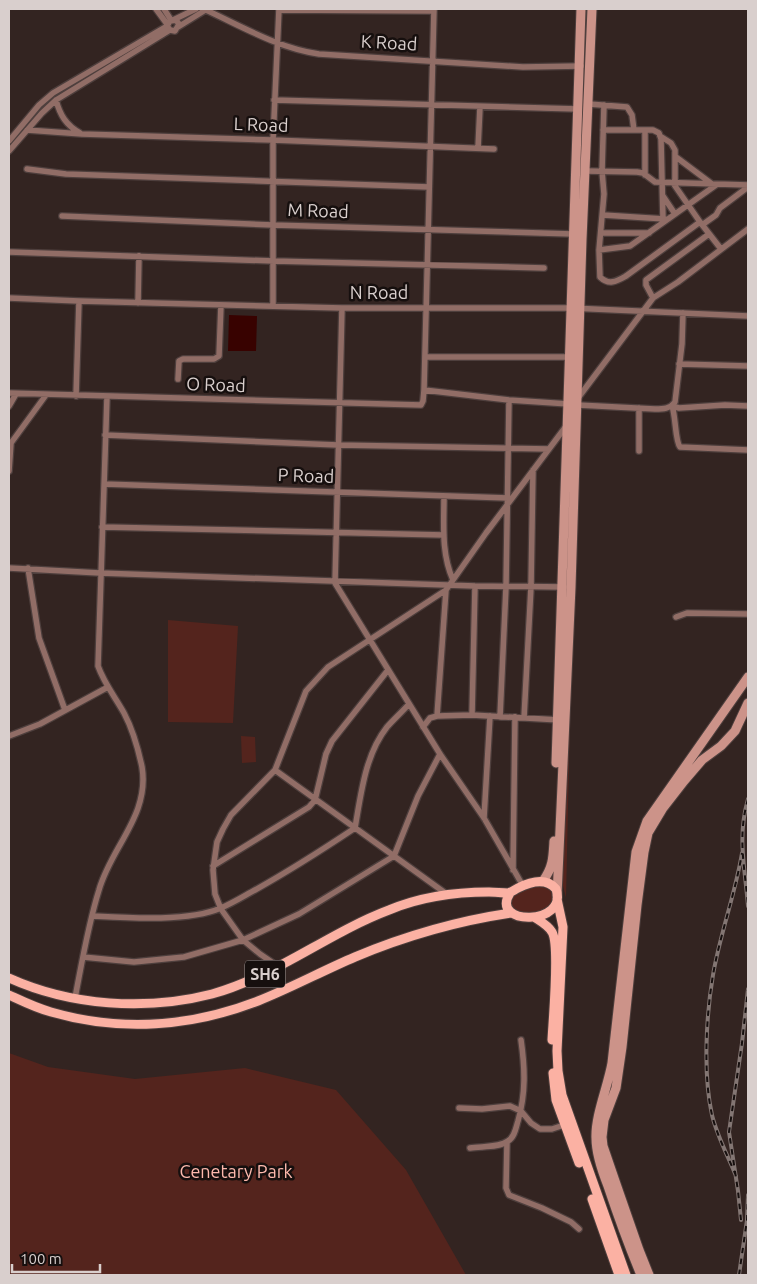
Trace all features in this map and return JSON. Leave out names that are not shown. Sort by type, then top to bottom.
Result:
[{"type":"main road","points":[[511,913],[507,904],[510,893],[523,886],[543,881],[556,889],[563,927],[558,1051],[558,1071],[562,1095],[626,1275]]},
{"type":"main road","name":"SH6","points":[[9,978],[46,992],[106,1003],[129,1004],[188,999],[238,986],[279,967],[360,922],[417,900],[448,895],[488,892],[510,893]]},
{"type":"main road","points":[[534,917],[550,911],[557,898]]},
{"type":"main road","name":"SH6","points":[[9,995],[49,1012],[96,1022],[124,1025],[157,1025],[188,1021],[222,1014],[257,1001],[355,957],[411,936],[470,920],[511,913],[520,917],[534,917]]},
{"type":"main road","points":[[534,917],[549,928],[555,940],[556,962],[552,1068],[556,1100],[619,1275]]},
{"type":"street","points":[[156,9],[170,24]]},
{"type":"street","points":[[164,9],[170,24]]},
{"type":"street","points":[[9,141],[39,105],[53,93],[196,9]]},
{"type":"street","points":[[9,151],[56,100],[170,24],[178,22],[178,27],[207,9]]},
{"type":"street","name":"K Road","points":[[207,9],[297,51],[523,67],[591,67]]},
{"type":"street","points":[[576,309],[573,234],[581,9]]},
{"type":"street","points":[[557,898],[561,720],[575,402],[576,309],[586,171],[592,9]]},
{"type":"street","points":[[273,306],[272,180],[279,10],[434,10],[424,390],[509,400],[575,402],[639,408],[748,406]]},
{"type":"street","points":[[56,100],[64,121],[71,128],[82,134]]},
{"type":"street","points":[[274,100],[578,109]]},
{"type":"street","points":[[589,104],[627,107],[632,114],[634,130]]},
{"type":"street","points":[[604,105],[602,171],[604,194],[599,250],[600,277],[604,281],[616,282],[626,276],[716,215],[720,208],[748,186]]},
{"type":"street","points":[[478,148],[480,107]]},
{"type":"street","name":"L Road","points":[[27,130],[82,134],[494,149]]},
{"type":"street","points":[[604,130],[656,131],[674,146],[676,157],[674,184],[701,224],[721,248]]},
{"type":"street","points":[[645,130],[645,175]]},
{"type":"street","points":[[660,136],[661,183],[665,219]]},
{"type":"street","points":[[676,157],[715,185]]},
{"type":"street","points":[[27,169],[66,174],[429,186]]},
{"type":"street","points":[[586,171],[637,172],[655,182],[661,183],[748,186]]},
{"type":"street","points":[[599,250],[630,246],[665,219],[715,185]]},
{"type":"street","points":[[662,194],[675,214]]},
{"type":"street","points":[[602,215],[665,219]]},
{"type":"street","name":"M Road","points":[[62,216],[273,225],[573,234]]},
{"type":"street","points":[[279,967],[243,940],[221,909],[214,888],[214,866],[217,842],[222,829],[231,815],[275,770],[306,691],[328,667],[449,585],[568,423],[575,402],[653,298],[678,282],[748,229]]},
{"type":"street","points":[[601,233],[649,233]]},
{"type":"street","points":[[653,298],[646,286],[646,280],[709,234]]},
{"type":"street","points":[[9,252],[544,268]]},
{"type":"street","points":[[138,303],[139,256]]},
{"type":"street","name":"N Road","points":[[9,298],[79,302],[342,308],[576,309],[748,316]]},
{"type":"street","points":[[76,396],[79,302]]},
{"type":"street","points":[[178,379],[179,361],[183,359],[214,359],[219,356],[221,305]]},
{"type":"street","points":[[342,308],[335,581],[423,727],[484,818],[523,886]]},
{"type":"street","points":[[683,314],[680,364],[675,402],[672,406],[676,423],[677,444],[680,447],[748,450]]},
{"type":"street","points":[[425,357],[575,357]]},
{"type":"street","points":[[680,364],[748,366]]},
{"type":"street","name":"O Road","points":[[9,393],[421,404],[424,390]]},
{"type":"street","points":[[9,406],[16,394]]},
{"type":"street","points":[[9,471],[10,443],[46,395]]},
{"type":"street","points":[[75,998],[102,878],[139,810],[143,785],[136,739],[98,666],[107,397]]},
{"type":"street","points":[[500,717],[506,587],[509,400]]},
{"type":"street","points":[[639,408],[639,452]]},
{"type":"street","points":[[566,587],[568,423]]},
{"type":"street","points":[[106,435],[338,445],[549,449]]},
{"type":"street","points":[[524,718],[531,587],[533,470]]},
{"type":"street","name":"P Road","points":[[104,484],[508,498]]},
{"type":"street","points":[[437,716],[449,585],[445,558],[444,496]]},
{"type":"street","points":[[102,527],[335,534],[444,535]]},
{"type":"street","points":[[9,568],[475,586],[566,587]]},
{"type":"street","points":[[28,568],[38,638],[65,710]]},
{"type":"street","points":[[472,715],[475,586]]},
{"type":"street","points":[[676,617],[687,613],[748,614]]},
{"type":"street","points":[[214,866],[309,807],[315,800],[326,754],[332,741],[388,670]]},
{"type":"street","points":[[641,1275],[615,1207],[598,1154],[596,1139],[600,1124],[616,1088],[637,905],[640,852],[647,821],[748,677]]},
{"type":"street","points":[[9,734],[40,724],[108,687]]},
{"type":"street","points":[[640,852],[648,833],[663,808],[702,760],[721,746],[734,730],[748,703]]},
{"type":"street","points":[[93,916],[167,917],[221,909],[284,874],[355,828],[363,784],[376,748],[387,728],[409,704]]},
{"type":"street","points":[[423,727],[430,718],[437,716],[472,715],[561,720]]},
{"type":"street","points":[[484,818],[490,716]]},
{"type":"street","points":[[513,870],[515,717]]},
{"type":"street","points":[[543,881],[550,871],[552,863],[561,720]]},
{"type":"street","points":[[83,957],[148,962],[196,955],[243,940],[299,914],[394,856],[418,796],[440,754]]},
{"type":"street","points":[[275,770],[448,895]]},
{"type":"street","points":[[470,1148],[507,1142],[514,1134],[521,1111],[525,1078],[521,1040]]},
{"type":"street","points":[[458,1108],[482,1109],[510,1106],[521,1111],[540,1130],[564,1125]]},
{"type":"street","points":[[600,1124],[603,1146],[649,1275]]},
{"type":"street","points":[[507,1142],[506,1188],[509,1195],[556,1214],[580,1229]]},
{"type":"green space","points":[[579,316],[566,898],[563,886],[554,882],[551,886],[554,902],[549,909],[535,913],[523,913],[509,908],[514,891],[546,883],[558,870]]},
{"type":"green space","points":[[168,620],[238,626],[233,723],[168,722]]},
{"type":"green space","points":[[241,736],[255,737],[256,762],[242,763]]},
{"type":"green space","name":"Cenetary Park","points":[[9,1053],[48,1067],[135,1079],[245,1068],[336,1090],[406,1170],[466,1275],[9,1275]]},
{"type":"shaded area","points":[[229,315],[257,316],[256,351],[228,351]]},
{"type":"railway","points":[[748,799],[742,840],[748,906]]},
{"type":"railway","points":[[736,1176],[712,1115],[707,1082],[706,1045],[713,975],[742,853]]},
{"type":"railway","points":[[741,1220],[729,1132],[748,989]]},
{"type":"railway","points":[[739,1275],[747,1220],[748,1195]]}]
